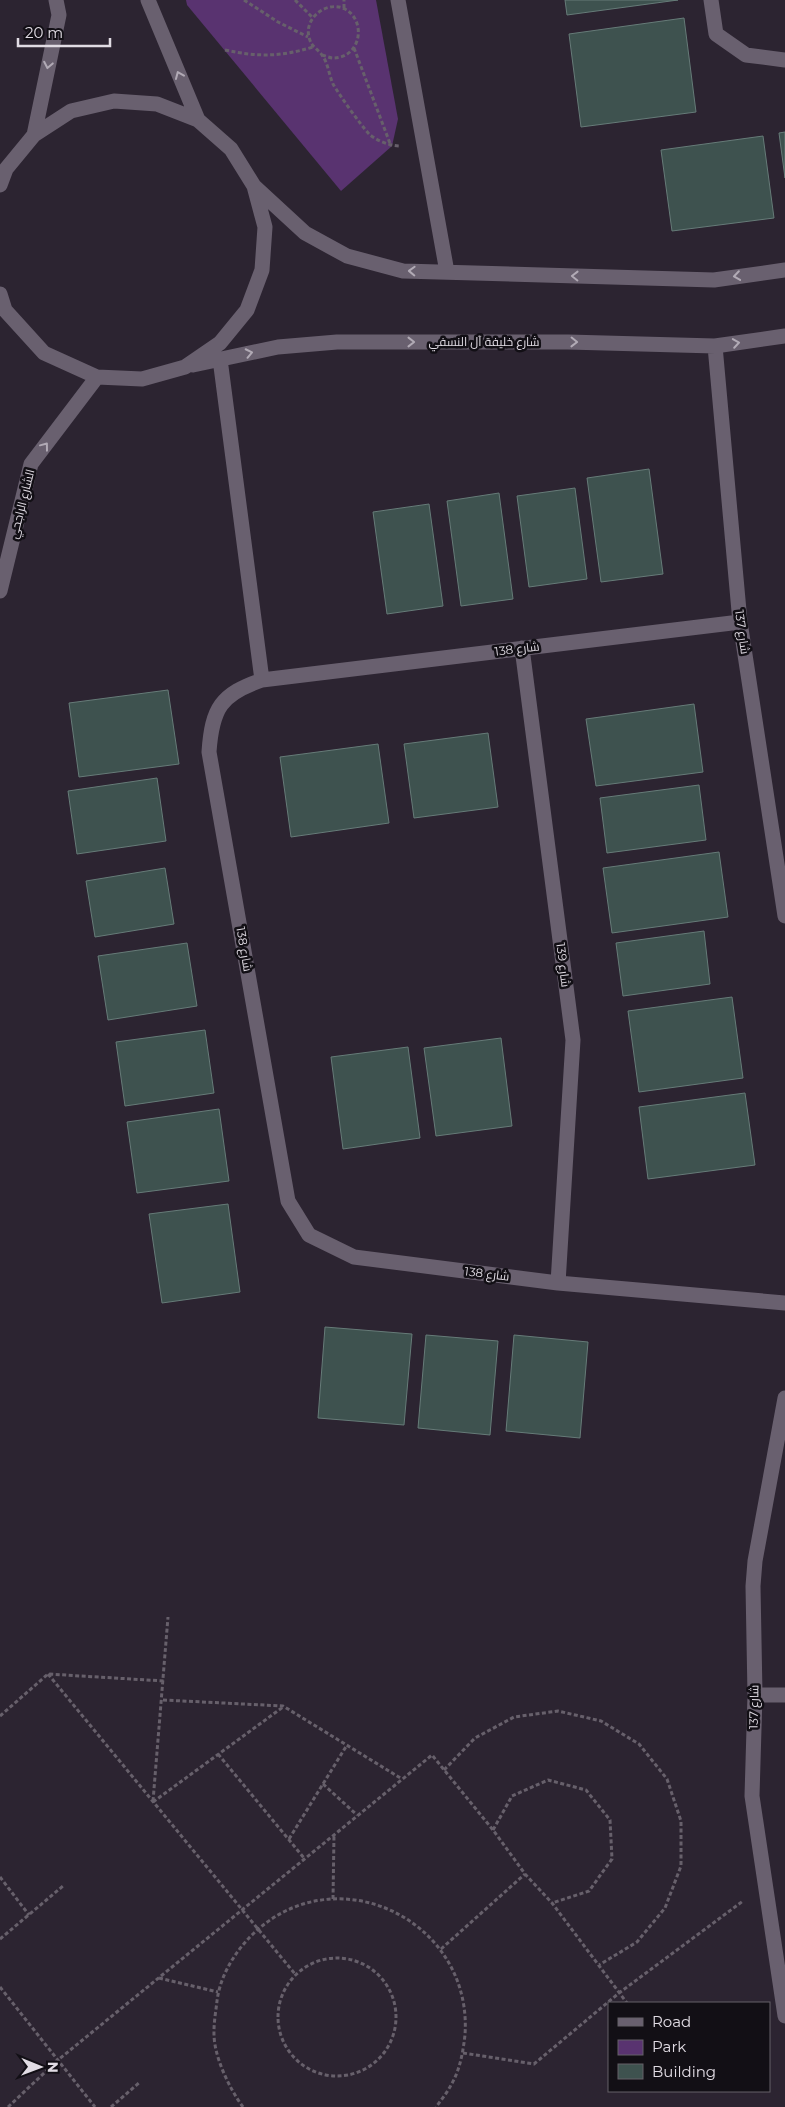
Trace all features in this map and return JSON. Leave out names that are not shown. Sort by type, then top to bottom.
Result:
[{"type":"street","points":[[34,135],[58,15],[56,0]]},
{"type":"street","points":[[148,0],[198,120]]},
{"type":"street","points":[[398,0],[447,272]]},
{"type":"street","points":[[711,0],[716,34],[746,55],[785,60]]},
{"type":"street","points":[[0,185],[6,169],[34,135],[71,112],[114,101],[157,104],[198,120],[231,148],[254,186],[305,233],[346,256],[403,271],[714,280],[785,270]]},
{"type":"street","points":[[0,294],[5,310],[44,353],[98,377],[142,379],[185,367],[220,343],[247,310],[262,270],[265,227],[254,186]]},
{"type":"street","name":"شارع خليفة آل النسفي","points":[[185,367],[278,347],[337,342],[568,342],[715,346],[785,336]]},
{"type":"street","name":"شارع 137","points":[[715,346],[740,622],[785,916]]},
{"type":"street","points":[[220,360],[262,680]]},
{"type":"street","name":"الشارع الراجحي","points":[[0,592],[31,464],[98,377]]},
{"type":"street","name":"شارع 138","points":[[740,622],[262,680],[239,688],[221,704],[211,727],[209,752],[288,1201],[309,1235],[354,1257],[558,1283],[785,1303]]},
{"type":"street","name":"شارع 139","points":[[522,648],[573,1040],[558,1283]]},
{"type":"street","name":"شارع 137","points":[[785,1398],[755,1562],[753,1586],[755,1695],[752,1796],[785,2016]]},
{"type":"street","points":[[755,1695],[785,1695]]},
{"type":"path","points":[[244,0],[278,22],[308,37]]},
{"type":"path","points":[[295,0],[312,17]]},
{"type":"path","points":[[344,0],[344,8]]},
{"type":"path","points":[[322,55],[334,58],[345,55],[354,48],[359,37],[359,25],[353,15],[344,8],[332,6],[320,9],[312,17],[308,27],[308,37],[313,47],[322,55],[334,84],[370,135],[392,146],[354,48]]},
{"type":"path","points":[[225,50],[247,55],[269,56],[291,54],[313,47]]},
{"type":"path","points":[[153,1802],[163,1700],[168,1617]]},
{"type":"path","points":[[0,1716],[48,1674],[164,1681]]},
{"type":"path","points":[[48,1674],[296,1974]]},
{"type":"path","points":[[163,1700],[283,1706],[402,1779]]},
{"type":"path","points":[[153,1802],[283,1706]]},
{"type":"path","points":[[444,1770],[474,1738],[514,1717],[558,1711],[601,1721],[639,1744],[667,1779],[681,1821],[681,1866],[666,1908],[637,1942],[599,1965]]},
{"type":"path","points":[[289,1839],[347,1745]]},
{"type":"path","points":[[218,1754],[304,1858]]},
{"type":"path","points":[[8,2107],[58,2060],[432,1755],[493,1830],[525,1874],[552,1904],[626,2002]]},
{"type":"path","points":[[493,1830],[512,1796],[548,1780],[586,1790],[610,1820],[612,1859],[589,1892],[552,1904]]},
{"type":"path","points":[[324,1784],[357,1815]]},
{"type":"path","points":[[333,1899],[334,1833]]},
{"type":"path","points":[[442,1949],[525,1874]]},
{"type":"path","points":[[0,1877],[29,1915]]},
{"type":"path","points":[[608,2002],[766,1885]]},
{"type":"path","points":[[0,1939],[64,1886]]},
{"type":"path","points":[[242,2107],[222,2071],[214,2032],[218,1992],[227,1969],[240,1947],[258,1929],[281,1913],[306,1903],[333,1899],[364,1901],[394,1910],[420,1927],[442,1949],[458,1981],[466,2016],[463,2052],[452,2084],[436,2107]]},
{"type":"path","points":[[335,1957],[357,1960],[376,1972],[390,1989],[397,2010],[395,2032],[386,2052],[370,2067],[350,2076],[329,2077],[308,2070],[291,2055],[280,2036],[278,2014],[283,1993],[296,1974],[314,1962],[335,1957]]},
{"type":"path","points":[[158,1978],[218,1992]]},
{"type":"path","points":[[0,1987],[96,2107]]},
{"type":"path","points":[[463,2052],[534,2064],[608,2002]]},
{"type":"path","points":[[111,2107],[140,2082]]},
{"type":"path","points":[[12,2107],[13,2102]]},
{"type":"green space","points":[[186,0],[376,0],[398,119],[392,146],[341,191],[187,5]]},
{"type":"building","points":[[565,0],[678,0],[567,15]]},
{"type":"building","points":[[684,18],[696,112],[581,127],[569,34]]},
{"type":"building","points":[[785,132],[785,178],[779,133]]},
{"type":"building","points":[[763,136],[774,218],[672,231],[661,150]]},
{"type":"building","points":[[649,469],[663,574],[601,582],[587,478]]},
{"type":"building","points":[[575,488],[587,579],[529,587],[517,496]]},
{"type":"building","points":[[499,493],[513,599],[461,606],[447,501]]},
{"type":"building","points":[[429,504],[443,606],[387,614],[373,512]]},
{"type":"building","points":[[168,690],[179,764],[79,777],[69,703]]},
{"type":"building","points":[[694,704],[703,772],[596,786],[586,719]]},
{"type":"building","points":[[488,733],[498,807],[414,818],[404,744]]},
{"type":"building","points":[[378,744],[389,823],[291,837],[280,757]]},
{"type":"building","points":[[157,778],[166,841],[77,854],[68,791]]},
{"type":"building","points":[[699,785],[706,840],[607,853],[600,798]]},
{"type":"building","points":[[719,852],[728,917],[612,933],[603,868]]},
{"type":"building","points":[[165,868],[174,924],[95,937],[86,881]]},
{"type":"building","points":[[704,931],[710,984],[623,996],[616,943]]},
{"type":"building","points":[[187,943],[197,1006],[108,1020],[98,956]]},
{"type":"building","points":[[732,997],[743,1078],[639,1092],[628,1011]]},
{"type":"building","points":[[205,1030],[214,1093],[125,1106],[116,1042]]},
{"type":"building","points":[[501,1038],[512,1126],[436,1136],[424,1048]]},
{"type":"building","points":[[408,1047],[420,1138],[343,1149],[331,1057]]},
{"type":"building","points":[[745,1093],[755,1165],[648,1179],[639,1107]]},
{"type":"building","points":[[219,1109],[229,1181],[137,1193],[127,1122]]},
{"type":"building","points":[[228,1204],[240,1292],[162,1303],[149,1214]]},
{"type":"building","points":[[325,1327],[412,1334],[404,1425],[318,1418]]},
{"type":"building","points":[[426,1335],[498,1341],[490,1435],[418,1428]]},
{"type":"building","points":[[514,1335],[588,1342],[580,1438],[506,1431]]}]
